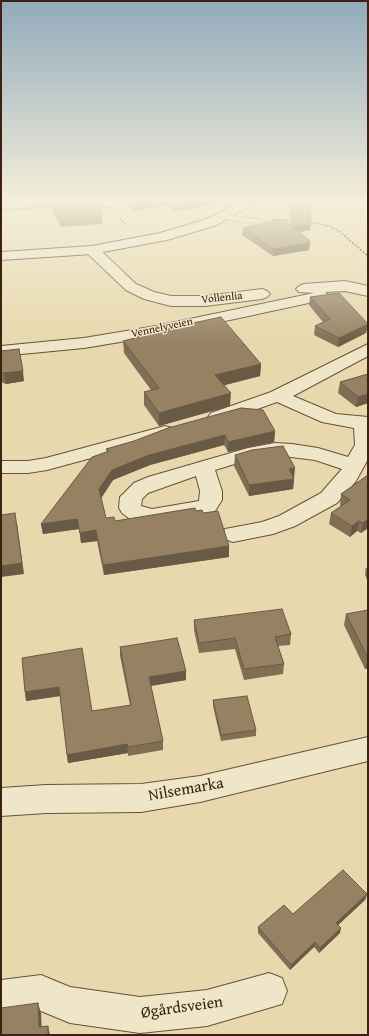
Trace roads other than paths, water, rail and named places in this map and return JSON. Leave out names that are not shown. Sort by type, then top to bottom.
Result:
[{"type":"street","points":[[1,256],[49,254],[102,248]]},
{"type":"street","name":"Vollenlia","points":[[92,250],[131,287],[149,296],[171,301],[205,301],[326,286],[345,286],[368,291]]},
{"type":"street","name":"Vennelyveien","points":[[1,350],[84,343],[156,331],[232,313],[322,296]]},
{"type":"street","points":[[204,421],[234,413],[278,396],[368,349]]},
{"type":"street","points":[[233,534],[265,529],[287,521],[321,504],[340,488],[349,476],[365,445],[366,423],[341,421],[329,418],[278,396]]},
{"type":"street","points":[[1,467],[38,466],[182,428]]},
{"type":"street","points":[[204,467],[248,454],[276,449],[318,454],[354,466]]},
{"type":"street","name":"Nilsemarka","points":[[1,802],[46,799],[141,798],[156,796],[200,789],[368,749]]},
{"type":"street","name":"Øgårdsveien","points":[[1,998],[41,993],[70,1005],[140,1015],[206,1008],[268,991]]}]
